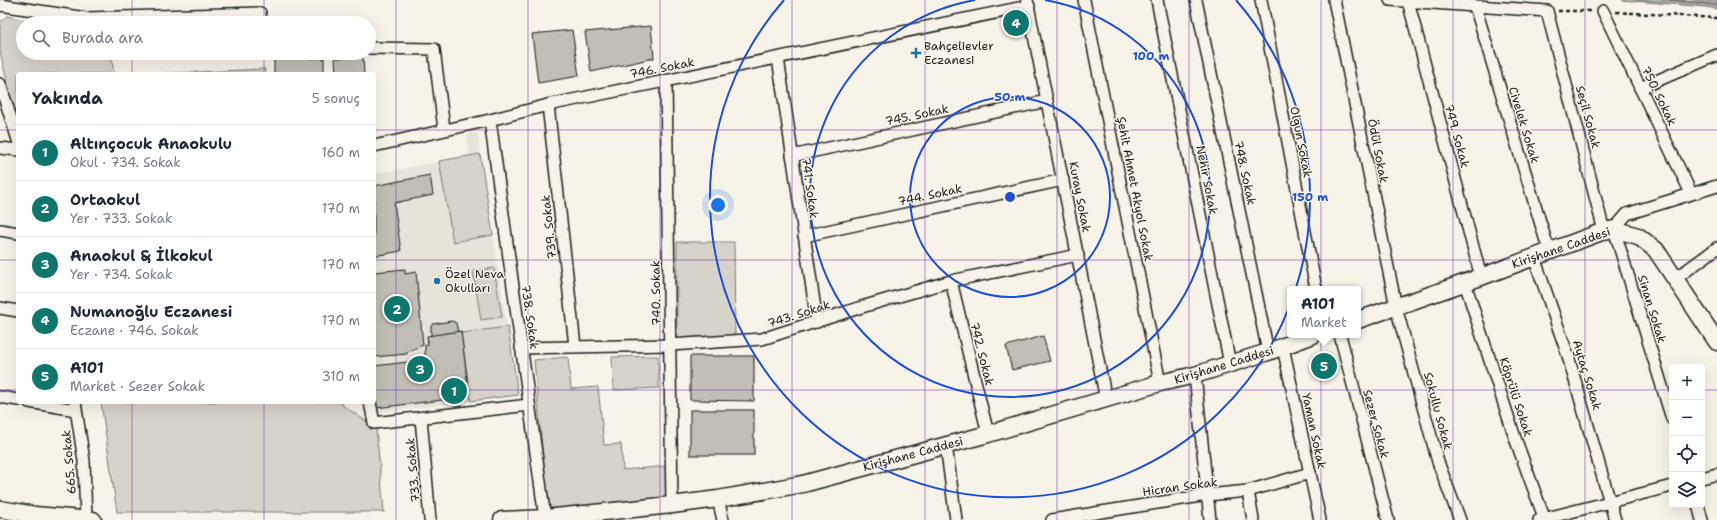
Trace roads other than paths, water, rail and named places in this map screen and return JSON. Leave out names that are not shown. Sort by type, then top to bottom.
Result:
[{"type":"street","name":"Şehit Ahmet Akyol Sokak","points":[[1084,0],[1160,383]]},
{"type":"street","name":"Nehir Sokak","points":[[1158,0],[1230,364]]},
{"type":"street","name":"748. Sokak","points":[[1196,0],[1268,352]]},
{"type":"street","name":"Olgun Sokak","points":[[1261,0],[1315,286]]},
{"type":"street","name":"Ödül Sokak","points":[[1334,0],[1396,307]]},
{"type":"street","points":[[1390,0],[1475,6]]},
{"type":"street","name":"749. Sokak","points":[[1408,1],[1481,277]]},
{"type":"street","name":"746. Sokak","points":[[376,146],[490,120],[548,105],[778,58],[1028,3]]},
{"type":"street","name":"Kuray Sokak","points":[[1028,3],[1106,400]]},
{"type":"street","points":[[0,5],[73,16]]},
{"type":"street","name":"Seçil Sokak","points":[[1475,6],[1547,11],[1609,230]]},
{"type":"street","name":"Civelek Sokak","points":[[1475,6],[1549,251]]},
{"type":"street","name":"750. Sokak","points":[[1603,11],[1691,193]]},
{"type":"street","points":[[156,16],[260,13],[260,16]]},
{"type":"street","points":[[376,48],[434,49],[444,130]]},
{"type":"street","points":[[1640,88],[1717,56]]},
{"type":"street","name":"741. Sokak","points":[[778,58],[816,322]]},
{"type":"street","name":"740. Sokak","points":[[666,81],[672,505]]},
{"type":"street","points":[[0,84],[16,134]]},
{"type":"street","name":"745. Sokak","points":[[792,156],[1047,101]]},
{"type":"street","name":"739. Sokak","points":[[548,105],[575,346]]},
{"type":"street","name":"738. Sokak","points":[[490,120],[545,518]]},
{"type":"street","points":[[0,148],[16,150]]},
{"type":"street","name":"744. Sokak","points":[[804,236],[1063,180]]},
{"type":"street","points":[[1609,230],[1627,214],[1717,186]]},
{"type":"street","points":[[0,230],[16,233]]},
{"type":"street","name":"Kirişhane Caddesi","points":[[1361,319],[1465,283],[1609,230],[1638,236],[1656,250],[1717,342]]},
{"type":"street","name":"Sinan Sokak","points":[[1609,230],[1669,410]]},
{"type":"street","points":[[1675,279],[1717,248]]},
{"type":"street","name":"743. Sokak","points":[[521,348],[670,345],[762,339],[951,280],[1078,255]]},
{"type":"street","name":"Aytaç Sokak","points":[[1534,257],[1568,356],[1616,520]]},
{"type":"street","name":"742. Sokak","points":[[951,280],[988,434]]},
{"type":"street","name":"Köprülü Sokak","points":[[1465,283],[1543,520]]},
{"type":"street","name":"Sokullu Sokak","points":[[1396,307],[1438,462],[1460,520]]},
{"type":"street","points":[[0,308],[16,311]]},
{"type":"street","name":"Kirişhane Caddesi","points":[[502,520],[545,518],[672,505],[718,499],[803,484],[988,434],[1160,383],[1195,375],[1283,347],[1306,338]]},
{"type":"street","name":"Sezer Sokak","points":[[1341,338],[1388,520]]},
{"type":"street","name":"Yaman Sokak","points":[[1283,347],[1320,520]]},
{"type":"street","points":[[1195,375],[1210,520]]},
{"type":"street","points":[[0,397],[16,400]]},
{"type":"street","points":[[52,404],[76,406]]},
{"type":"street","points":[[370,404],[374,423],[529,405]]},
{"type":"street","name":"665. Sokak","points":[[76,406],[84,461],[88,520]]},
{"type":"street","name":"733. Sokak","points":[[421,418],[430,520]]},
{"type":"street","points":[[946,445],[956,520]]},
{"type":"street","name":"Hicran Sokak","points":[[1052,520],[1207,495],[1248,491],[1310,473]]},
{"type":"street","points":[[1705,477],[1717,474]]},
{"type":"street","points":[[1543,520],[1669,487]]},
{"type":"street","points":[[1248,491],[1253,520]]},
{"type":"street","points":[[718,499],[723,520]]},
{"type":"street","points":[[1699,508],[1702,520]]},
{"type":"street","points":[[0,509],[35,515],[88,520]]},
{"type":"water","points":[[1622,0],[1717,0],[1717,9],[1706,7]]},
{"type":"place","name":"Numanoğlu Eczanesi","points":[[1016,23]]},
{"type":"place","name":"Bahçelievler Eczanesi","points":[[916,53]]},
{"type":"place","name":"Özel Neva Okulları","points":[[437,281]]},
{"type":"place","name":"Ortaokul","points":[[397,309]]},
{"type":"place","name":"A101","points":[[1324,366]]},
{"type":"place","name":"Anaokul & İlkokul","points":[[420,369]]},
{"type":"place","name":"Altınçocuk Anaokulu","points":[[454,391]]}]
